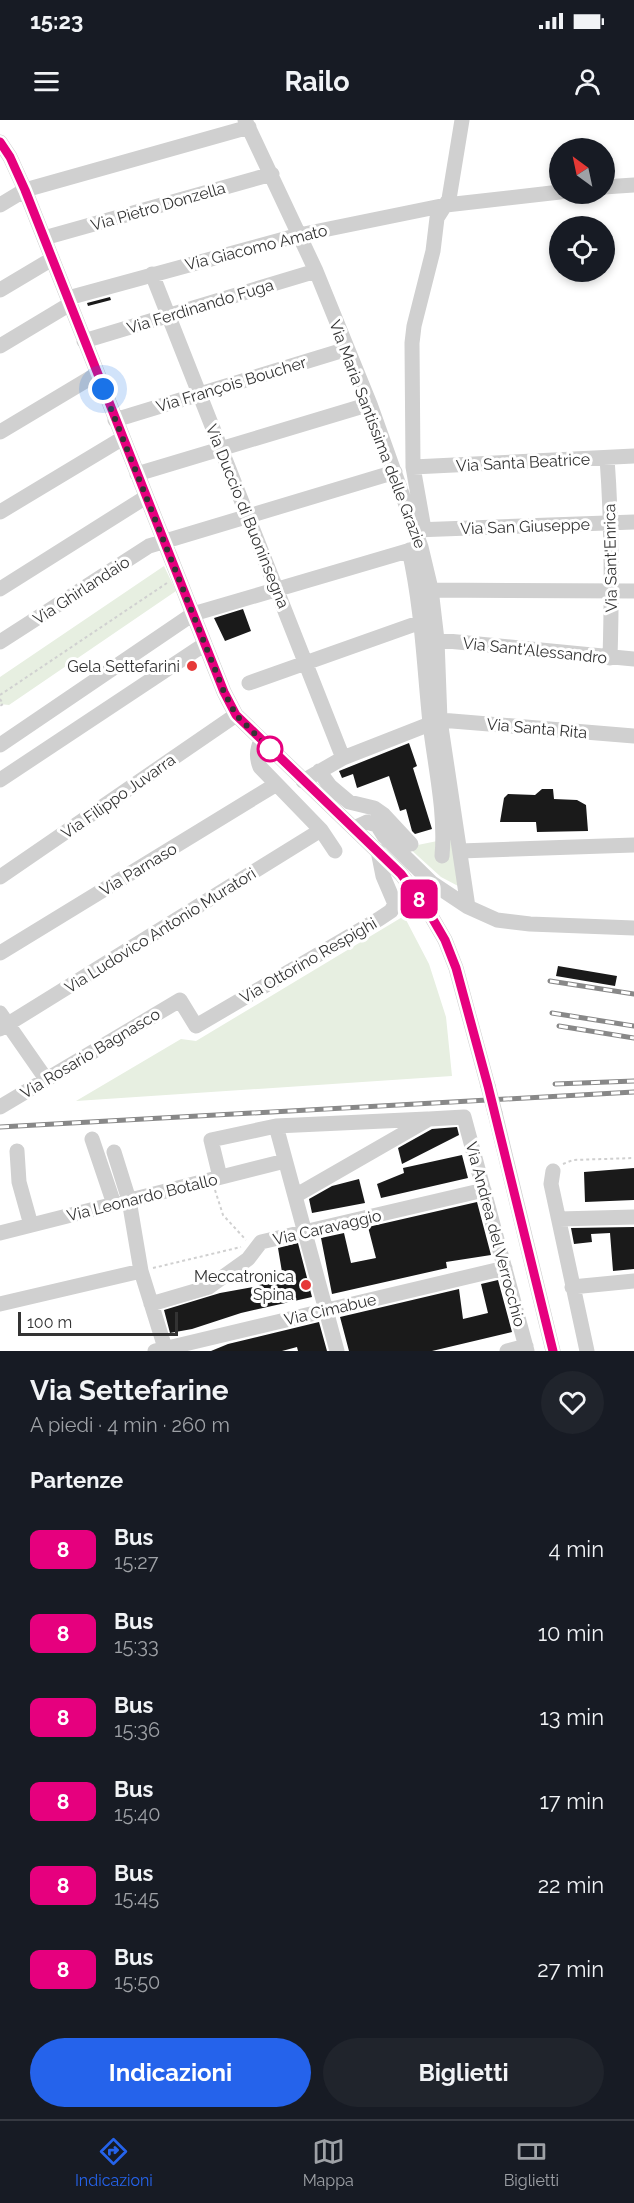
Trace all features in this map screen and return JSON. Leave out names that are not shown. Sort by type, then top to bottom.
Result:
[{"type":"street","name":"Via Maria Santissima delle Grazie","points":[[435,722],[437,640],[415,549],[420,529],[413,467],[413,335],[434,250],[438,218],[449,199],[462,120]]},
{"type":"street","name":"Via Maria Santissima delle Grazie","points":[[247,124],[316,271],[420,529]]},
{"type":"street","points":[[0,205],[25,190],[247,124]]},
{"type":"street","points":[[0,142],[10,157],[25,190],[205,644],[236,715],[401,874],[427,909],[445,940],[456,968],[488,1086],[553,1351]]},
{"type":"street","name":"Via Pietro Donzella","points":[[44,238],[272,174]]},
{"type":"street","points":[[615,186],[634,185]]},
{"type":"street","name":"Via Giacomo Amato","points":[[0,346],[69,301],[152,274],[299,235],[446,205],[549,193]]},
{"type":"street","points":[[0,290],[52,259]]},
{"type":"street","name":"Via Ferdinando Fuga","points":[[84,341],[316,271]]},
{"type":"street","name":"Via Duccio di Buoninsegna","points":[[152,274],[343,758]]},
{"type":"street","name":"Via François Boucher","points":[[115,420],[347,349]]},
{"type":"street","points":[[0,432],[97,374]]},
{"type":"street","points":[[137,474],[370,404]]},
{"type":"street","points":[[0,512],[123,438]]},
{"type":"street","name":"Via Santa Beatrice","points":[[413,467],[634,456]]},
{"type":"street","name":"Via Sant'Enrica","points":[[607,458],[611,523],[610,658]]},
{"type":"street","name":"Via Ghirlandaio","points":[[0,642],[149,546],[396,472]]},
{"type":"street","points":[[0,589],[146,497]]},
{"type":"street","name":"Via San Giuseppe","points":[[420,529],[634,522]]},
{"type":"street","points":[[0,744],[193,614],[415,549]]},
{"type":"street","name":"Via Maria Santissima delle Grazie","points":[[425,590],[421,622],[435,722],[460,851],[468,908]]},
{"type":"street","points":[[425,590],[634,591]]},
{"type":"street","points":[[249,683],[421,622]]},
{"type":"street","name":"Via Sant'Alessandro","points":[[437,640],[634,659]]},
{"type":"street","points":[[0,780],[205,644]]},
{"type":"street","name":"Via Filippo Juvarra","points":[[0,877],[236,715]]},
{"type":"street","points":[[303,781],[343,758],[435,722],[444,833],[442,856]]},
{"type":"street","name":"Via Santa Rita","points":[[435,722],[634,736]]},
{"type":"street","points":[[261,740],[257,748],[260,767],[321,830],[335,850]]},
{"type":"street","points":[[319,771],[330,786],[349,802],[374,808],[384,815],[411,844]]},
{"type":"street","name":"Via Parnaso","points":[[0,953],[275,785]]},
{"type":"street","points":[[354,828],[367,822],[377,825],[384,836],[432,883],[468,908],[497,920],[530,924],[634,928]]},
{"type":"street","name":"Via Ludovico Antonio Muratori","points":[[3,1022],[321,830]]},
{"type":"street","points":[[460,851],[634,845]]},
{"type":"street","name":"Via Ottorino Respighi","points":[[180,1000],[196,1026],[391,911],[394,904],[393,895],[383,876],[378,851]]},
{"type":"street","name":"Via Rosario Bagnasco","points":[[0,1107],[180,1000]]},
{"type":"street","points":[[3,1022],[46,1079]]},
{"type":"street","name":"Via Andrea del Verrocchio","points":[[429,1119],[464,1117],[527,1349]]},
{"type":"street","points":[[216,1178],[211,1140],[276,1126],[429,1119]]},
{"type":"street","points":[[294,1196],[429,1119]]},
{"type":"street","points":[[276,1126],[337,1351]]},
{"type":"street","points":[[92,1138],[122,1202]]},
{"type":"street","points":[[17,1151],[19,1182],[31,1225]]},
{"type":"street","points":[[114,1152],[122,1202],[162,1350]]},
{"type":"street","name":"Via Leonardo Botallo","points":[[0,1233],[285,1161]]},
{"type":"street","points":[[553,1172],[551,1184],[587,1351]]},
{"type":"street","name":"Via Caravaggio","points":[[151,1304],[209,1287],[248,1259],[261,1242],[484,1190]]},
{"type":"street","points":[[559,1219],[634,1217]]},
{"type":"street","name":"Via Cimabue","points":[[162,1350],[505,1268]]},
{"type":"street","points":[[0,1304],[141,1271]]},
{"type":"street","points":[[572,1287],[634,1281]]},
{"type":"street","points":[[507,1351],[527,1349]]},
{"type":"path","points":[[0,706],[3,704],[0,697],[170,581],[179,578]]},
{"type":"path","points":[[553,1172],[563,1163],[573,1160],[634,1158]]},
{"type":"path","points":[[141,1271],[250,1245],[223,1215],[216,1178]]},
{"type":"shaded area","points":[[164,566],[176,591],[9,705],[0,704],[0,677]]},
{"type":"shaded area","points":[[434,729],[460,887],[441,877],[408,847],[447,839]]},
{"type":"shaded area","points":[[404,916],[429,964],[446,1017],[452,1076],[76,1101],[181,1039],[196,1041]]},
{"type":"building","points":[[110,297],[111,300],[88,306],[87,303]]},
{"type":"building","points":[[243,609],[251,631],[225,641],[214,618]]},
{"type":"building","points":[[409,743],[417,766],[413,768],[432,829],[415,834],[412,831],[406,809],[400,811],[389,776],[357,788],[353,774],[342,778],[339,771]]},
{"type":"building","points":[[542,789],[553,789],[554,799],[577,800],[586,805],[588,831],[537,832],[536,822],[500,822],[504,798],[508,794],[535,795]]},
{"type":"building","points":[[558,966],[617,976],[615,986],[556,976]]},
{"type":"building","points":[[457,1127],[459,1135],[402,1164],[398,1148],[432,1129]]},
{"type":"building","points":[[462,1155],[468,1178],[381,1198],[377,1184],[404,1173],[403,1168]]},
{"type":"building","points":[[634,1168],[634,1200],[585,1202],[584,1172]]},
{"type":"building","points":[[359,1179],[365,1203],[312,1213],[309,1199],[332,1186]]},
{"type":"building","points":[[477,1202],[491,1255],[446,1262],[447,1268],[332,1294],[321,1238],[344,1233],[351,1263],[376,1258],[368,1227]]},
{"type":"building","points":[[634,1227],[634,1269],[613,1271],[610,1233],[591,1234],[592,1242],[574,1244],[571,1228]]},
{"type":"building","points":[[298,1243],[312,1297],[241,1313],[192,1329],[170,1333],[164,1310],[220,1293],[259,1286],[258,1283],[283,1278],[278,1248]]},
{"type":"building","points":[[498,1280],[512,1332],[432,1351],[349,1351],[340,1317],[459,1289],[463,1319],[488,1313],[481,1284]]},
{"type":"building","points":[[319,1322],[327,1351],[298,1351],[297,1347],[282,1351],[211,1351],[228,1344]]},
{"type":"railway","points":[[550,981],[634,994]]},
{"type":"railway","points":[[552,1013],[634,1026]]},
{"type":"railway","points":[[559,1026],[634,1038]]},
{"type":"railway","points":[[555,1084],[634,1081]]},
{"type":"railway","points":[[0,1127],[634,1092]]},
{"type":"bus line","name":"8","points":[[0,142],[10,157],[25,190],[224,692],[236,715],[401,874],[427,909],[445,940],[456,968],[488,1086],[553,1351]]},
{"type":"place","name":"Gela Settefarini","points":[[192,666]]},
{"type":"place","name":"Meccatronica Spina","points":[[306,1285]]},
{"type":"route","points":[[103,389],[224,692],[236,715],[275,754],[270,749]]}]
